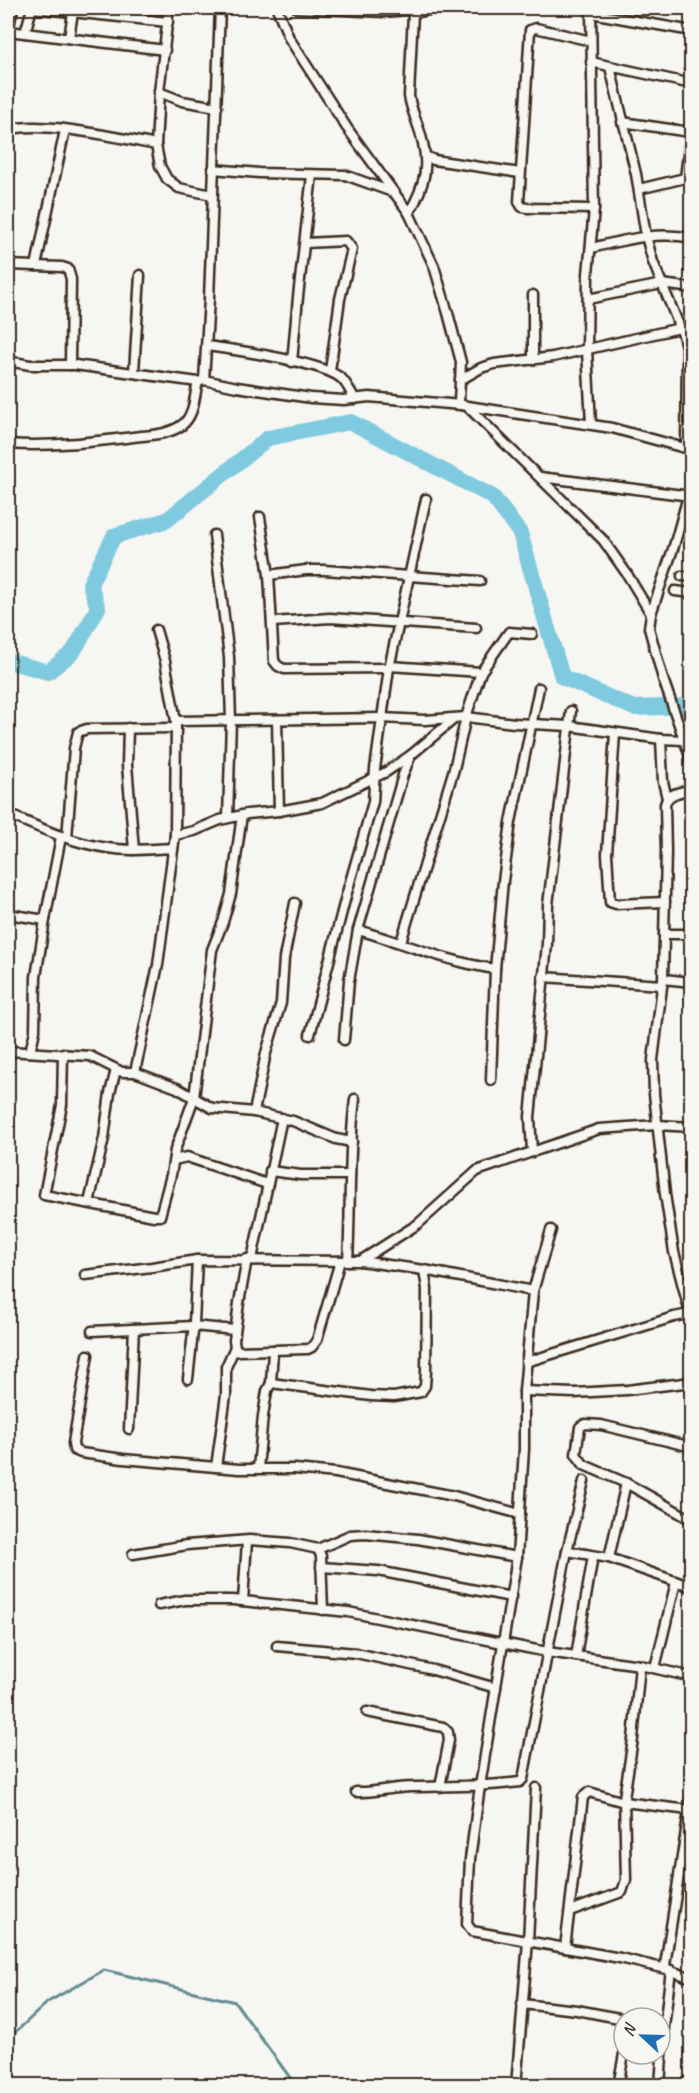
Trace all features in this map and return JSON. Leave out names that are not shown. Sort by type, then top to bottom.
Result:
[{"type":"street","points":[[13,8],[8,31],[165,50]]},
{"type":"street","points":[[25,33],[32,8],[168,22]]},
{"type":"street","points":[[169,8],[159,92],[156,145],[160,166],[167,179],[179,188],[212,195]]},
{"type":"street","points":[[8,444],[83,443],[164,433],[182,426],[192,411],[201,381],[207,346],[220,8]]},
{"type":"street","points":[[277,8],[289,38],[347,128],[410,213],[437,275],[460,362],[460,380],[465,406],[603,540],[651,614]]},
{"type":"street","points":[[297,8],[384,12],[409,10],[413,13],[439,8]]},
{"type":"street","points":[[591,424],[587,350],[588,274],[594,209],[591,10],[692,31]]},
{"type":"street","points":[[69,38],[73,12]]},
{"type":"street","points":[[410,213],[422,186],[427,157],[409,96],[413,13]]},
{"type":"street","points":[[591,41],[536,28],[530,30],[519,202],[522,207],[594,209]]},
{"type":"street","points":[[591,62],[692,84]]},
{"type":"street","points":[[8,361],[30,365],[70,365],[134,372],[311,398],[369,397],[465,406],[591,424],[648,436],[689,449],[688,362],[685,333],[662,284],[646,236],[639,189],[610,67]]},
{"type":"street","points":[[159,92],[182,101],[217,107]]},
{"type":"street","points":[[622,122],[691,128],[688,181],[639,189]]},
{"type":"street","points":[[8,130],[18,127],[65,130],[156,145]]},
{"type":"street","points":[[36,266],[65,130]]},
{"type":"street","points":[[427,157],[520,173]]},
{"type":"street","points":[[213,169],[345,175],[395,194]]},
{"type":"street","points":[[292,362],[312,175]]},
{"type":"street","points":[[591,248],[646,236],[678,235],[692,238]]},
{"type":"street","points":[[305,243],[340,240],[346,241],[352,249],[340,299],[330,371]]},
{"type":"street","points":[[8,265],[68,269],[71,279],[70,365]]},
{"type":"street","points":[[134,372],[140,275]]},
{"type":"street","points":[[588,299],[662,284],[692,288]]},
{"type":"street","points":[[533,295],[534,360]]},
{"type":"street","points":[[460,380],[481,368],[685,333]]},
{"type":"street","points":[[207,346],[260,354],[330,371],[343,380],[355,399]]},
{"type":"street","points":[[540,477],[690,496]]},
{"type":"street","points":[[692,482],[690,496],[651,614],[651,636],[678,726],[692,762]]},
{"type":"street","points":[[310,1035],[373,802],[381,718],[389,667],[426,499]]},
{"type":"street","points":[[260,517],[269,575],[274,661],[278,666],[284,669],[389,667],[481,672]]},
{"type":"street","points":[[214,535],[229,657],[231,720],[228,818]]},
{"type":"street","points":[[269,575],[324,570],[480,581]]},
{"type":"street","points":[[682,576],[692,577]]},
{"type":"street","points":[[675,591],[692,593]]},
{"type":"street","points":[[273,622],[330,618],[476,628]]},
{"type":"street","points":[[135,1072],[158,965],[175,835],[176,725],[165,661],[156,630]]},
{"type":"street","points":[[401,942],[481,672],[509,632],[519,631],[532,634]]},
{"type":"street","points":[[491,1080],[495,969],[511,822],[539,688]]},
{"type":"street","points":[[532,1151],[530,1117],[549,894],[571,711]]},
{"type":"street","points":[[30,1052],[35,1030],[35,990],[45,920],[64,838],[74,748],[78,732],[87,729],[231,720],[381,718],[425,720],[466,717],[569,726],[684,740]]},
{"type":"street","points":[[175,835],[194,831],[228,818],[322,803],[374,778],[411,755],[454,718]]},
{"type":"street","points":[[277,720],[279,811]]},
{"type":"street","points":[[128,728],[128,765],[134,850]]},
{"type":"street","points":[[615,733],[607,854],[610,902],[616,904],[665,902]]},
{"type":"street","points":[[526,1362],[674,1317],[690,1318],[674,1252],[665,1194],[657,1125],[653,1060],[662,982],[665,902],[664,820],[667,798],[663,782],[661,739]]},
{"type":"street","points":[[344,1040],[349,981],[358,930],[403,775],[411,755]]},
{"type":"street","points":[[667,798],[674,793],[692,789]]},
{"type":"street","points":[[8,814],[64,838],[108,848],[134,850],[173,848]]},
{"type":"street","points":[[63,1053],[62,1105],[44,1195],[160,1216],[175,1150],[194,1098],[212,950],[231,894],[242,815]]},
{"type":"street","points":[[254,1112],[266,1053],[281,1003],[284,958],[295,903]]},
{"type":"street","points":[[8,914],[45,920]]},
{"type":"street","points":[[358,930],[401,942],[435,956],[495,969]]},
{"type":"street","points":[[664,934],[692,934]]},
{"type":"street","points":[[543,977],[692,982]]},
{"type":"street","points":[[8,1051],[90,1056],[116,1070],[135,1072],[177,1088],[212,1108],[254,1112],[282,1118],[336,1139],[352,1142]]},
{"type":"street","points":[[89,1203],[116,1070]]},
{"type":"street","points":[[235,1347],[238,1351],[308,1350],[317,1340],[344,1261],[351,1219],[350,1175],[355,1099]]},
{"type":"street","points":[[216,1467],[226,1395],[225,1367],[235,1347],[235,1330],[249,1259],[282,1118]]},
{"type":"street","points":[[360,1262],[418,1224],[477,1171],[598,1129],[657,1125],[692,1126]]},
{"type":"street","points":[[174,1160],[187,1157],[267,1184]]},
{"type":"street","points":[[270,1171],[302,1175],[350,1175]]},
{"type":"street","points":[[550,1230],[533,1291],[524,1390],[517,1557],[470,1859],[467,1924],[472,1932],[565,1948],[668,1970],[692,1978]]},
{"type":"street","points":[[188,1379],[198,1260]]},
{"type":"street","points":[[85,1275],[198,1260],[344,1261],[424,1270],[533,1291]]},
{"type":"street","points":[[271,1383],[371,1396],[394,1397],[421,1392],[426,1372],[427,1311],[424,1270]]},
{"type":"street","points":[[92,1331],[193,1326],[235,1330]]},
{"type":"street","points":[[129,1429],[134,1329]]},
{"type":"street","points":[[258,1468],[263,1416],[268,1386],[271,1383],[273,1350]]},
{"type":"street","points":[[88,1355],[73,1443],[74,1450],[81,1453],[123,1460],[336,1473],[453,1496],[520,1514]]},
{"type":"street","points":[[524,1390],[574,1393],[627,1390],[692,1382]]},
{"type":"street","points":[[692,1446],[601,1425],[582,1424],[576,1454],[584,1465],[626,1483],[692,1520]]},
{"type":"street","points":[[356,1792],[378,1792],[389,1788],[480,1786],[520,1782],[523,1779],[567,1551],[584,1481]]},
{"type":"street","points":[[609,1558],[626,1483]]},
{"type":"street","points":[[133,1554],[187,1545],[247,1541],[291,1543],[318,1548],[350,1535],[381,1534],[517,1557]]},
{"type":"street","points":[[243,1601],[247,1541]]},
{"type":"street","points":[[318,1548],[321,1556],[323,1610]]},
{"type":"street","points":[[567,1551],[609,1558],[692,1587]]},
{"type":"street","points":[[576,1656],[593,1556]]},
{"type":"street","points":[[321,1567],[378,1571],[511,1597]]},
{"type":"street","points":[[655,1668],[676,1582]]},
{"type":"street","points":[[159,1605],[185,1600],[243,1601],[348,1612],[504,1644],[640,1665],[692,1677]]},
{"type":"street","points":[[278,1646],[356,1653],[433,1670],[496,1688]]},
{"type":"street","points":[[570,1911],[622,1892],[624,1889],[626,1880],[624,1802],[640,1665]]},
{"type":"street","points":[[367,1712],[443,1727],[448,1732],[449,1740],[440,1787]]},
{"type":"street","points":[[516,2085],[528,1941],[536,1788]]},
{"type":"street","points":[[565,1948],[583,1797],[589,1792],[624,1802],[689,1810]]},
{"type":"street","points":[[664,2006],[668,1970],[665,1960],[692,1792]]},
{"type":"street","points":[[522,2004],[612,2017]]},
{"type":"street","points":[[618,2085],[622,2066]]},
{"type":"street","points":[[660,2085],[661,2066]]},
{"type":"waterway","points":[[8,661],[48,672],[73,652],[98,608],[90,584],[114,536],[167,520],[268,438],[351,422],[493,497],[520,533],[562,677],[634,708],[692,706]]},
{"type":"waterway","points":[[8,2039],[48,2002],[104,1970],[235,2002],[296,2086]]}]
